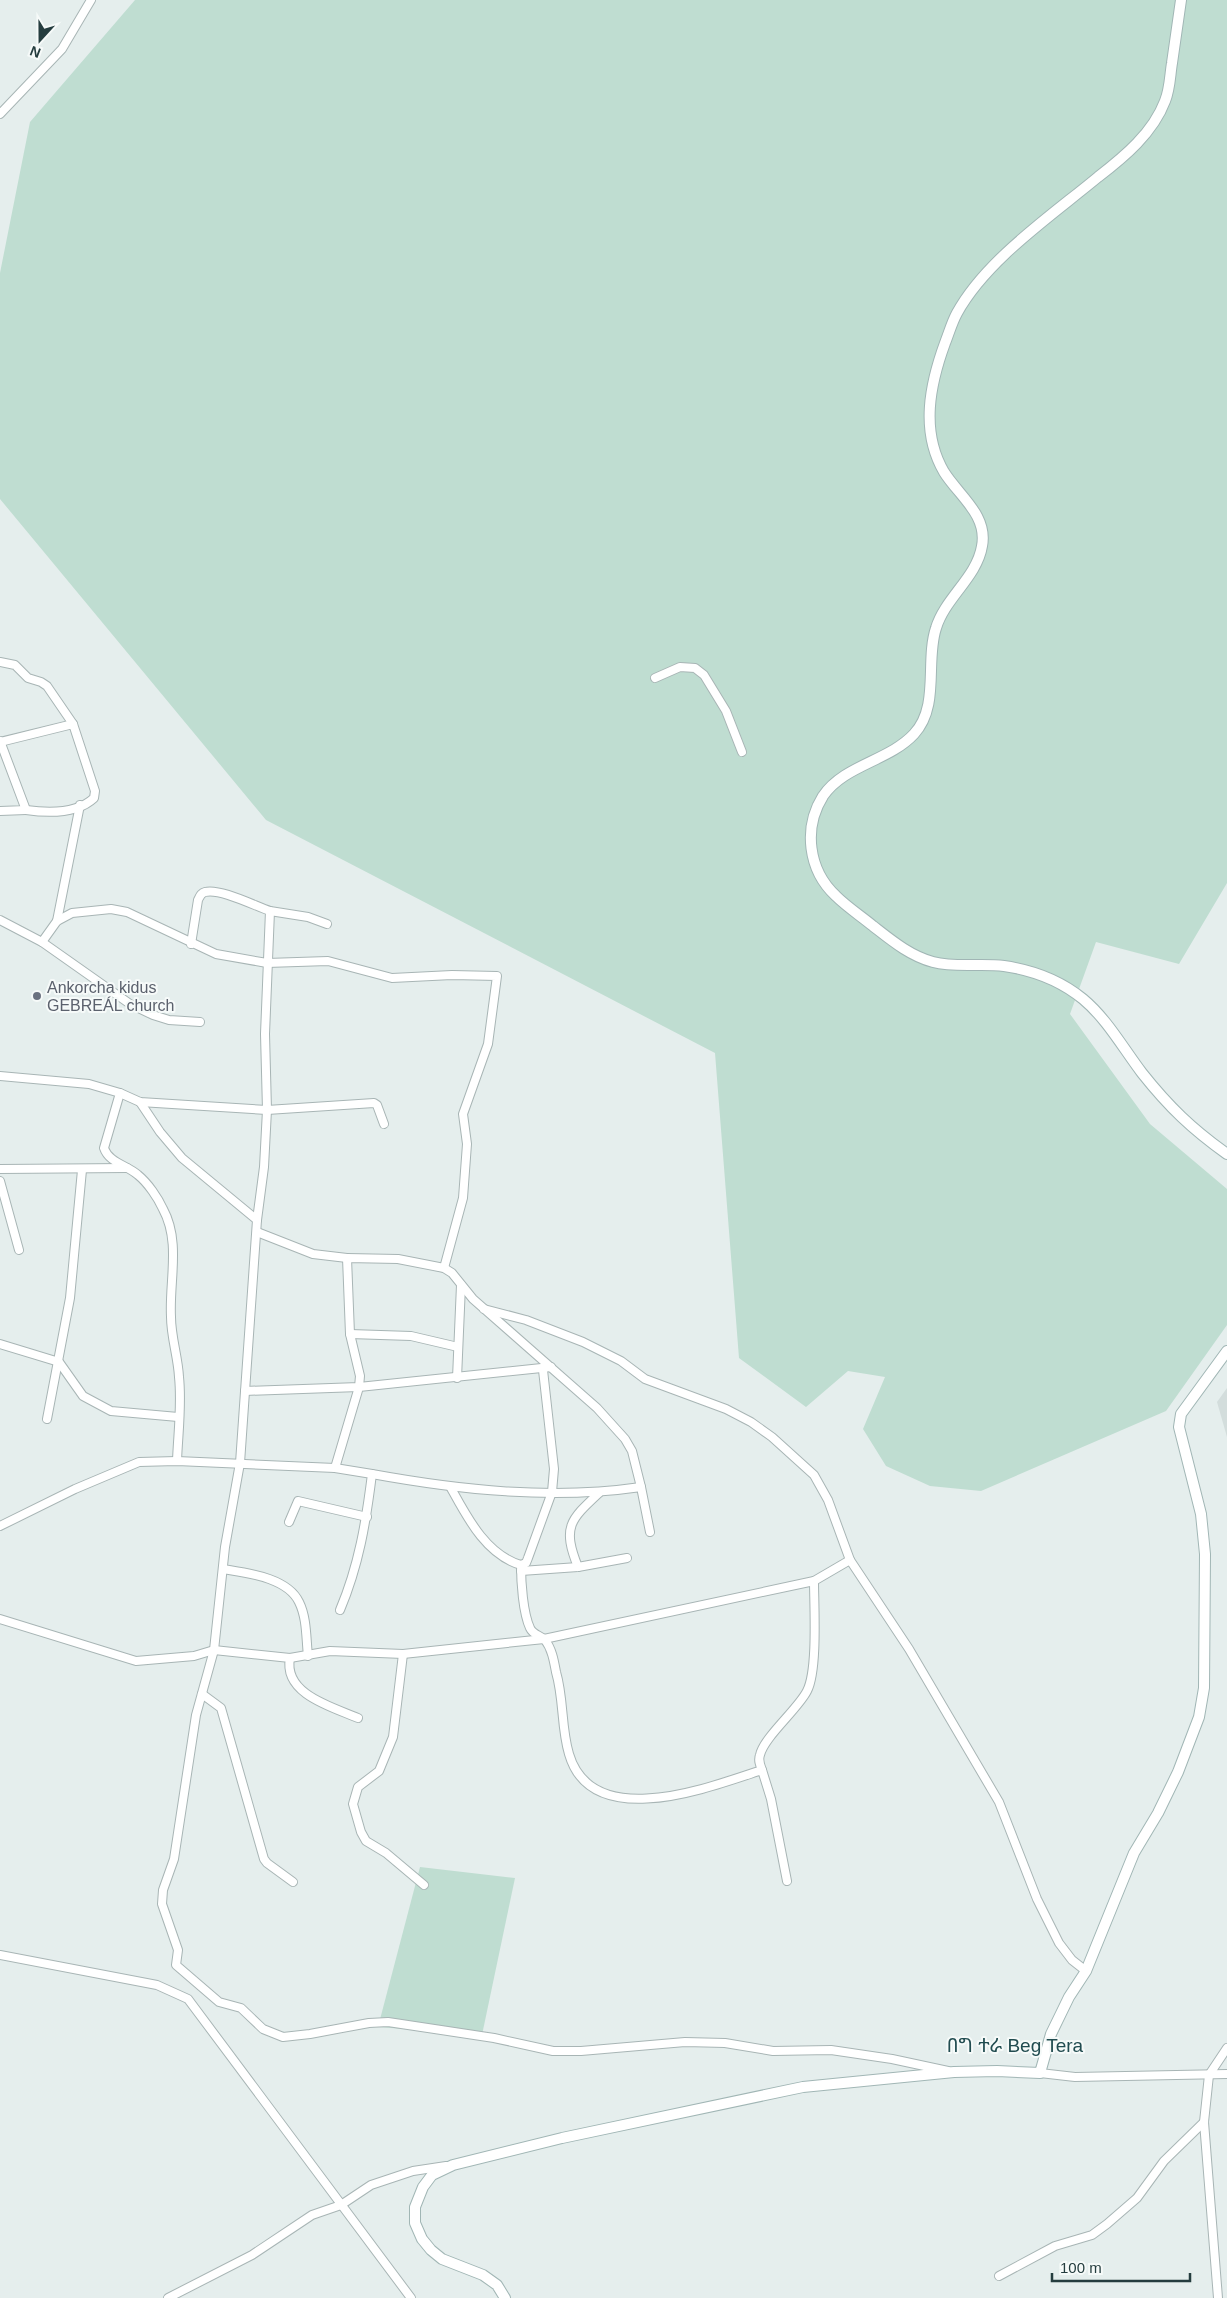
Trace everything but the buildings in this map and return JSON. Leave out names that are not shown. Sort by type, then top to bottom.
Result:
[{"type":"main road","points":[[1181,0],[1167,96],[1164,105],[1146,134],[1120,160],[994,266],[970,293],[955,316],[930,390],[929,415],[936,457],[957,491],[974,510],[984,530],[982,550],[973,568],[941,613],[934,632],[928,704],[923,720],[914,734],[903,743],[832,784],[820,800],[814,815],[810,843],[816,868],[834,895],[898,946],[913,955],[931,962],[950,965],[1004,966],[1031,972],[1052,980],[1081,998],[1100,1015],[1169,1105],[1187,1125],[1227,1154]]},
{"type":"main road","points":[[505,2298],[497,2285],[482,2275],[442,2259],[422,2239],[415,2223],[415,2207],[423,2186],[432,2175],[453,2165],[562,2138],[803,2087],[954,2072],[997,2070],[1040,2073],[1051,2034],[1069,1997],[1086,1971],[1134,1853],[1158,1813],[1178,1772],[1199,1717],[1204,1688],[1205,1554],[1201,1514],[1179,1427],[1181,1414],[1227,1351]]},
{"type":"street","points":[[0,114],[62,48],[91,0]]},
{"type":"street","points":[[0,662],[15,665],[28,678],[47,686],[73,724],[95,791],[94,798],[89,803],[58,812],[0,811]]},
{"type":"street","points":[[655,678],[680,667],[695,668],[704,675],[726,711],[742,752]]},
{"type":"street","points":[[26,810],[0,742],[73,724]]},
{"type":"street","points":[[42,942],[57,921],[80,806]]},
{"type":"street","points":[[191,944],[198,900],[200,894],[204,892],[213,892],[270,911],[302,916],[328,924]]},
{"type":"street","points":[[57,921],[72,913],[111,908],[127,912],[191,944],[216,954],[267,963],[328,961],[392,978],[452,975],[497,976],[488,1044],[464,1114],[467,1144],[463,1198],[444,1268]]},
{"type":"street","points":[[270,911],[264,1034],[267,1110],[264,1167],[257,1232],[240,1463],[223,1569],[214,1650],[196,1715],[174,1860],[166,1879],[162,1904],[178,1950],[176,1965],[219,2002],[241,2008],[263,2029],[283,2037],[370,2022],[388,2022],[494,2038],[553,2052],[581,2052],[685,2042],[726,2043],[774,2051],[831,2050],[892,2058],[954,2072]]},
{"type":"street","points":[[0,920],[42,942],[137,1008],[169,1020],[200,1022]]},
{"type":"street","points":[[0,1076],[89,1084],[120,1093],[140,1102],[267,1110],[374,1103],[379,1109],[384,1124]]},
{"type":"street","points":[[120,1093],[104,1148],[106,1154],[138,1175],[155,1196],[163,1207],[173,1242],[171,1318],[180,1378],[177,1461]]},
{"type":"street","points":[[140,1102],[160,1132],[182,1158],[258,1220]]},
{"type":"street","points":[[0,1169],[82,1170],[127,1168]]},
{"type":"street","points":[[48,1419],[70,1298],[82,1170]]},
{"type":"street","points":[[0,1181],[19,1250]]},
{"type":"street","points":[[257,1232],[312,1254],[347,1258],[398,1259],[444,1268],[452,1273],[484,1309],[547,1368],[597,1408],[625,1438],[632,1450],[650,1532]]},
{"type":"street","points":[[335,1468],[359,1387],[360,1376],[350,1334],[347,1258]]},
{"type":"street","points":[[457,1378],[461,1285]]},
{"type":"street","points":[[484,1309],[526,1320],[583,1342],[621,1361],[645,1379],[702,1399],[751,1422],[794,1456],[814,1475],[828,1500],[850,1560],[909,1649],[999,1802],[1037,1899],[1059,1943],[1072,1960],[1086,1971]]},
{"type":"street","points":[[350,1334],[411,1336],[458,1347]]},
{"type":"street","points":[[0,1344],[59,1362],[83,1396],[111,1411],[178,1417]]},
{"type":"street","points":[[245,1391],[359,1387],[547,1368]]},
{"type":"street","points":[[521,1568],[526,1563],[552,1492],[554,1469],[547,1368]]},
{"type":"street","points":[[0,1526],[75,1489],[139,1462],[177,1461],[335,1468],[451,1488],[600,1493],[641,1487]]},
{"type":"street","points":[[340,1610],[352,1581],[367,1517],[372,1474]]},
{"type":"street","points":[[451,1488],[480,1536],[521,1568],[578,1567],[627,1558]]},
{"type":"street","points":[[578,1567],[569,1539],[570,1527],[578,1512],[600,1493]]},
{"type":"street","points":[[289,1522],[298,1501],[367,1517]]},
{"type":"street","points":[[0,1619],[136,1661],[194,1656],[214,1650],[290,1658],[330,1651],[403,1654],[544,1639],[814,1581],[850,1560]]},
{"type":"street","points":[[521,1568],[530,1627],[533,1633],[544,1639],[552,1654],[559,1682],[569,1754],[574,1768],[588,1784],[619,1798],[646,1799],[704,1789],[762,1770]]},
{"type":"street","points":[[223,1569],[262,1576],[294,1593],[305,1619],[308,1656]]},
{"type":"street","points":[[787,1882],[771,1799],[759,1761],[762,1749],[807,1693],[811,1682],[815,1620],[814,1581]]},
{"type":"street","points":[[403,1654],[394,1737],[379,1770],[358,1787],[353,1804],[361,1832],[366,1841],[386,1853],[424,1885]]},
{"type":"street","points":[[290,1658],[289,1672],[294,1682],[305,1693],[358,1718]]},
{"type":"street","points":[[202,1694],[221,1708],[264,1859],[293,1882]]},
{"type":"street","points":[[0,1955],[157,1984],[188,1999],[257,2088],[340,2205],[408,2296]]},
{"type":"street","points":[[1218,2298],[1204,2122],[1209,2075],[1227,2048]]},
{"type":"street","points":[[1040,2073],[1075,2076],[1227,2074]]},
{"type":"street","points":[[999,2276],[1055,2246],[1092,2235],[1107,2224],[1137,2198],[1164,2161],[1204,2122]]},
{"type":"street","points":[[168,2298],[252,2255],[312,2216],[340,2205],[371,2185],[413,2172],[453,2165]]},
{"type":"shaded area","points":[[1227,1388],[1227,1437],[1217,1402]]},
{"type":"green space","points":[[135,0],[1227,0],[1227,883],[1179,964],[1096,942],[1070,1014],[1150,1124],[1227,1189],[1227,1325],[1166,1411],[981,1491],[930,1486],[886,1466],[863,1429],[885,1377],[848,1371],[806,1407],[739,1358],[715,1053],[266,820],[0,499],[0,273],[30,122]]},
{"type":"green space","points":[[420,1867],[515,1878],[482,2035],[378,2027]]},
{"type":"place","name":"Ankorcha kidus GEBREÁL church","points":[[37,996]]},
{"type":"district","name":"በግ ተራ Beg Tera","points":[[1015,2045]]}]
